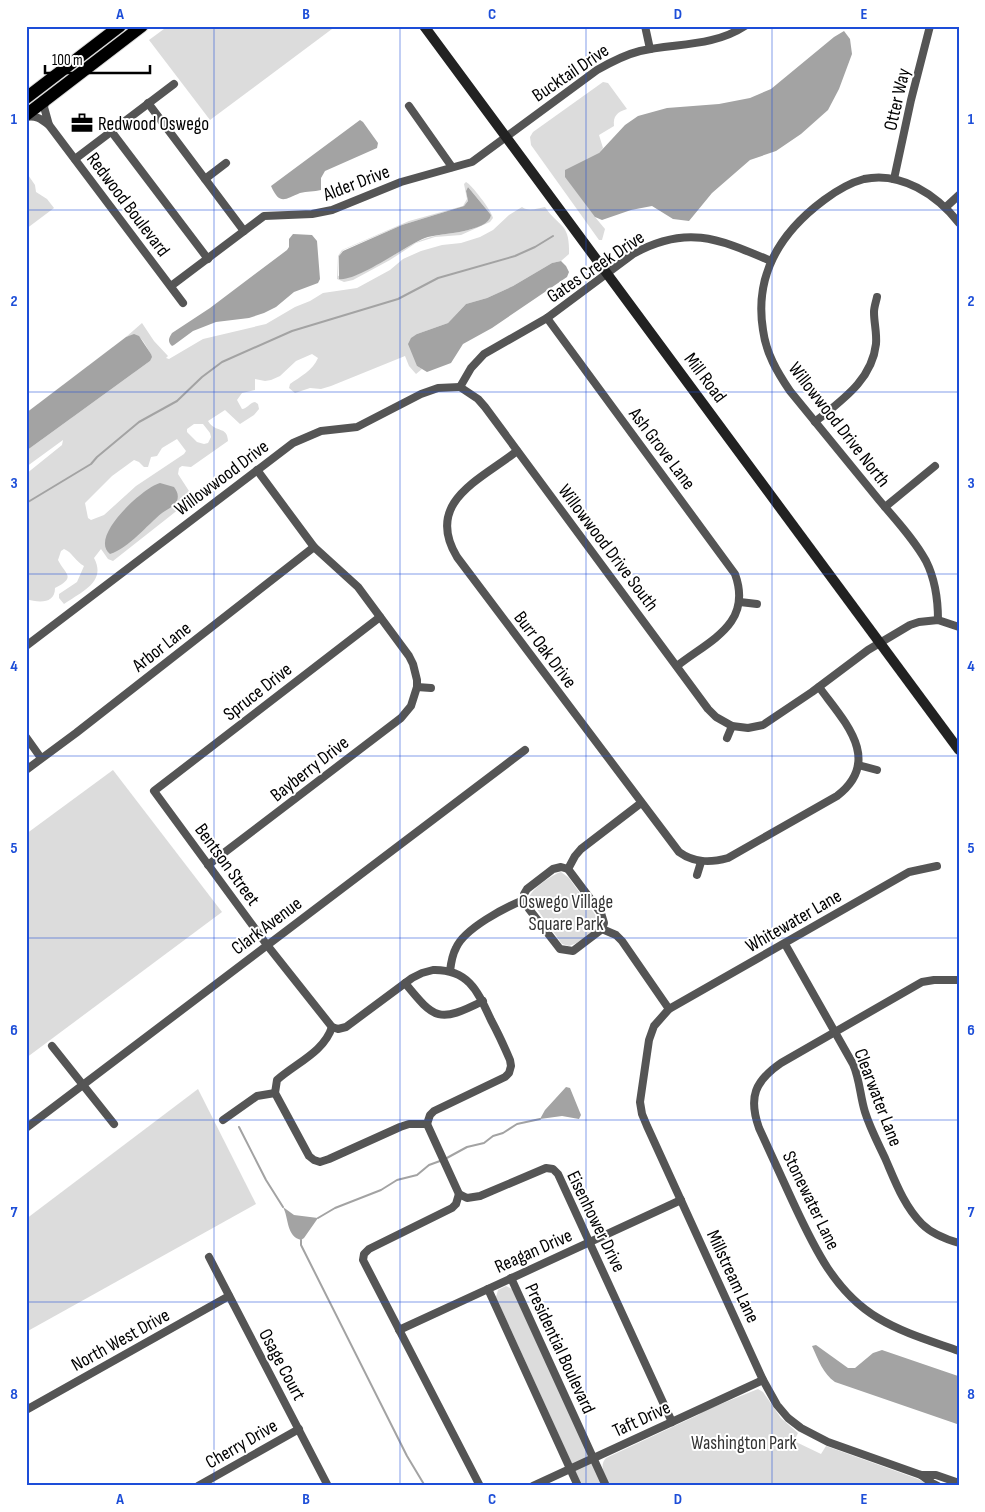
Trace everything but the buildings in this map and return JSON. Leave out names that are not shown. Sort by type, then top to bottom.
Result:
[{"type":"main road","points":[[26,98],[120,26]]},
{"type":"main road","points":[[26,116],[142,26]]},
{"type":"street","name":"Mill Road","points":[[424,26],[959,750]]},
{"type":"street","points":[[645,26],[650,49]]},
{"type":"street","name":"Bucktail Drive","points":[[506,137],[597,70],[627,55],[650,49],[706,42],[731,34],[745,26]]},
{"type":"street","name":"Otter Way","points":[[894,179],[911,100],[930,26]]},
{"type":"street","points":[[74,158],[174,84]]},
{"type":"street","name":"Redwood Boulevard","points":[[46,99],[44,107],[49,125],[183,303]]},
{"type":"street","points":[[148,103],[244,231]]},
{"type":"street","points":[[409,106],[452,167]]},
{"type":"street","points":[[26,116],[33,116],[49,125]]},
{"type":"street","points":[[111,131],[208,258]]},
{"type":"street","name":"Alder Drive","points":[[170,286],[264,216],[312,214],[332,210],[401,182],[472,162],[506,137]]},
{"type":"street","points":[[205,179],[226,163]]},
{"type":"street","name":"Willowwood Drive North","points":[[938,620],[933,578],[916,546],[790,391],[776,371],[762,330],[763,292],[771,261],[797,222],[810,210],[850,184],[865,179],[894,179],[924,191],[946,207],[959,223]]},
{"type":"street","points":[[946,207],[959,195]]},
{"type":"street","name":"Gates Creek Drive","points":[[460,387],[478,358],[547,318],[633,254],[660,241],[687,237],[705,237],[721,241],[771,261]]},
{"type":"street","points":[[815,422],[850,393],[867,372],[876,344],[874,312],[876,297]]},
{"type":"street","name":"Ash Grove Lane","points":[[547,318],[732,568],[740,588],[740,602]]},
{"type":"street","name":"Willowwood Drive South","points":[[460,387],[485,406],[708,709],[732,726]]},
{"type":"street","name":"Willowwood Drive","points":[[26,646],[257,470],[302,438],[321,431],[357,427],[421,394],[438,388],[460,387]]},
{"type":"street","name":"Burr Oak Drive","points":[[517,452],[456,499],[448,514],[446,530],[449,544],[674,847],[685,856],[701,862]]},
{"type":"street","points":[[885,507],[935,466]]},
{"type":"street","points":[[257,470],[314,547],[358,587],[408,656],[417,680],[417,687],[430,688]]},
{"type":"street","name":"Arbor Lane","points":[[26,770],[314,547]]},
{"type":"street","points":[[677,666],[728,626],[736,614],[740,602],[757,604]]},
{"type":"street","name":"Spruce Drive","points":[[154,791],[380,617]]},
{"type":"street","points":[[727,738],[732,726],[748,728],[763,725],[868,650],[910,625],[938,620],[959,627]]},
{"type":"street","points":[[697,875],[701,862],[715,862],[728,858],[837,796],[848,785],[858,765],[858,750],[854,737],[819,686]]},
{"type":"street","name":"Bayberry Drive","points":[[208,865],[401,718],[411,706],[417,687]]},
{"type":"street","points":[[26,737],[41,758]]},
{"type":"street","name":"Clark Avenue","points":[[26,1128],[525,750]]},
{"type":"street","points":[[858,765],[877,770]]},
{"type":"street","name":"Bentson Street","points":[[154,791],[267,944],[332,1027]]},
{"type":"street","points":[[568,869],[581,849],[641,803]]},
{"type":"street","name":"Whitewater Lane","points":[[669,1009],[909,872],[937,866]]},
{"type":"street","points":[[561,867],[568,869],[602,914],[604,923],[602,929],[573,950],[560,949],[524,900],[524,894],[528,889],[553,869],[561,867]]},
{"type":"street","points":[[450,970],[456,948],[461,940],[497,912],[524,900]]},
{"type":"street","points":[[602,929],[616,935],[622,941],[669,1009]]},
{"type":"street","name":"Clearwater Lane","points":[[785,944],[854,1064],[866,1114],[908,1207],[928,1229],[959,1244]]},
{"type":"street","points":[[427,1124],[409,1124],[400,1127],[320,1162],[309,1156],[275,1092],[277,1080],[323,1044],[330,1034],[332,1027],[338,1029],[346,1026],[422,972],[450,970],[470,983],[483,1001],[510,1060],[509,1073],[499,1081],[434,1111],[430,1115],[427,1124],[459,1194],[456,1204],[446,1212],[376,1245],[364,1254],[365,1266],[480,1486]]},
{"type":"street","name":"Stonewater Lane","points":[[959,980],[922,982],[834,1031],[767,1072],[758,1085],[754,1100],[754,1114],[759,1128],[811,1241],[830,1272],[850,1296],[876,1317],[902,1331],[959,1351]]},
{"type":"street","points":[[405,983],[420,1003],[428,1010],[438,1014],[459,1012],[483,1001]]},
{"type":"street","name":"Millstream Lane","points":[[669,1009],[654,1026],[649,1040],[640,1102],[642,1114],[763,1380],[777,1405],[788,1418],[801,1428],[828,1442],[921,1474],[936,1475],[959,1483]]},
{"type":"street","points":[[52,1046],[114,1124]]},
{"type":"street","points":[[223,1120],[257,1096],[275,1092]]},
{"type":"street","name":"Eisenhower Drive","points":[[459,1194],[472,1198],[538,1170],[546,1168],[553,1170],[562,1181],[672,1422]]},
{"type":"street","name":"Reagan Drive","points":[[398,1330],[681,1200]]},
{"type":"street","name":"Osage Court","points":[[209,1257],[328,1486]]},
{"type":"street","name":"Presidential Boulevard","points":[[511,1278],[606,1486]]},
{"type":"street","points":[[488,1289],[578,1486]]},
{"type":"street","name":"North West Drive","points":[[26,1410],[229,1296]]},
{"type":"street","name":"Taft Drive","points":[[533,1486],[763,1380]]},
{"type":"street","name":"Cherry Drive","points":[[198,1486],[299,1429]]},
{"type":"street","name":"Millstream Lane","points":[[921,1474],[938,1486]]},
{"type":"green space","points":[[168,26],[336,26],[210,120],[149,40]]},
{"type":"green space","points":[[603,82],[608,83],[627,109],[616,115],[614,126],[599,135],[603,148],[599,153],[595,217],[605,229],[602,240],[599,240],[531,145],[530,137],[533,132]]},
{"type":"green space","points":[[26,172],[35,185],[36,192],[47,199],[54,208],[26,229]]},
{"type":"green space","points":[[466,182],[469,184],[485,204],[493,218],[490,222],[461,235],[435,237],[416,243],[353,280],[344,282],[337,279],[338,256],[342,250],[409,221],[463,206],[467,199],[464,184]],"holes":[[[468,187],[491,215],[479,226],[425,239],[374,264],[338,276],[339,256],[343,250],[402,225],[464,206],[468,201],[466,191]]]},
{"type":"green space","points":[[522,207],[531,209],[545,207],[566,231],[569,254],[561,261],[552,263],[513,286],[487,298],[466,304],[448,323],[417,334],[417,366],[422,369],[416,374],[409,366],[405,356],[331,386],[321,389],[310,388],[295,393],[289,388],[290,384],[306,373],[316,362],[318,358],[312,354],[296,361],[280,376],[271,380],[255,379],[255,390],[242,393],[237,400],[242,409],[255,402],[258,404],[259,409],[254,415],[240,424],[225,410],[208,421],[214,427],[226,433],[228,441],[191,467],[182,466],[179,468],[178,474],[189,491],[179,509],[113,561],[108,559],[101,549],[94,558],[97,566],[95,580],[90,586],[64,604],[59,598],[59,594],[77,582],[84,566],[64,549],[61,551],[58,560],[67,575],[66,581],[55,588],[49,600],[36,601],[26,599],[26,474],[62,445],[63,440],[26,467],[26,451],[150,361],[151,354],[142,339],[136,336],[126,337],[142,323],[154,341],[168,356],[166,358],[169,359],[203,339],[266,324],[323,293],[357,288],[390,270],[403,259],[421,251],[480,237],[493,230],[509,215]],"holes":[[[194,424],[203,424],[210,433],[211,437],[208,443],[197,442],[187,432],[187,429]],[[177,439],[186,451],[184,454],[136,486],[104,515],[91,520],[88,518],[85,503],[112,476],[134,460],[144,467],[148,467],[151,457],[157,456],[162,448]]]},
{"type":"green space","points":[[113,770],[222,912],[26,1058],[26,834]]},
{"type":"green space","name":"Oswego Village Square Park","points":[[561,872],[569,878],[599,920],[595,928],[587,936],[569,946],[562,944],[529,898],[533,891],[542,883]]},
{"type":"green space","points":[[198,1089],[256,1204],[26,1332],[26,1219]]},
{"type":"green space","points":[[506,1286],[512,1289],[603,1486],[582,1486],[496,1297],[498,1290]]},
{"type":"green space","name":"Washington Park","points":[[758,1389],[763,1392],[781,1418],[798,1433],[794,1441],[821,1454],[826,1446],[918,1479],[932,1486],[610,1486],[603,1468],[606,1458],[706,1410]]},
{"type":"shaded area","points":[[844,31],[850,39],[852,54],[839,89],[828,110],[801,134],[776,151],[750,160],[712,193],[689,221],[673,219],[652,206],[631,210],[602,220],[595,217],[565,177],[565,170],[599,153],[625,125],[638,116],[667,108],[719,104],[750,98],[771,89],[834,37]]},
{"type":"shaded area","points":[[360,120],[378,143],[377,148],[325,171],[321,178],[321,190],[300,193],[287,199],[280,199],[277,196],[271,186]]},
{"type":"shaded area","points":[[468,187],[491,215],[488,221],[472,229],[425,238],[357,275],[339,279],[339,256],[343,251],[402,225],[464,206],[468,201],[466,191]]},
{"type":"shaded area","points":[[293,234],[312,235],[317,241],[320,279],[318,283],[294,292],[276,307],[264,313],[249,318],[216,322],[193,331],[172,346],[169,343],[172,333],[210,308],[287,250],[289,239]]},
{"type":"shaded area","points":[[561,261],[569,272],[567,277],[492,328],[463,344],[451,363],[427,372],[417,366],[408,344],[411,338],[448,323],[466,304],[487,298],[513,286],[552,263]]},
{"type":"shaded area","points":[[134,334],[139,336],[151,354],[150,361],[26,451],[26,413],[126,337]]},
{"type":"shaded area","points":[[160,483],[174,487],[178,495],[176,503],[162,513],[131,542],[110,554],[105,546],[106,536],[112,525],[142,493]]},
{"type":"shaded area","points":[[566,1087],[570,1088],[581,1115],[579,1119],[562,1116],[540,1119],[545,1110]]},
{"type":"shaded area","points":[[283,1207],[294,1215],[318,1218],[301,1240],[296,1238],[290,1231]]},
{"type":"shaded area","points":[[816,1345],[848,1368],[855,1368],[873,1353],[882,1350],[958,1376],[959,1418],[957,1424],[835,1382],[821,1366],[812,1346]]},
{"type":"waterway","points":[[26,505],[91,464],[139,422],[177,401],[202,377],[222,362],[292,331],[398,299],[438,278],[515,256],[553,236]]},
{"type":"waterway","points":[[445,1159],[467,1147],[484,1143],[493,1136],[503,1133],[517,1124],[540,1119]]},
{"type":"waterway","points":[[239,1127],[266,1180],[283,1207]]},
{"type":"waterway","points":[[318,1218],[335,1208],[381,1190],[397,1180],[417,1175],[429,1165],[440,1161]]},
{"type":"waterway","points":[[301,1240],[301,1245],[407,1456],[425,1486]]},
{"type":"place","name":"Redwood Oswego","points":[[82,123]]}]
